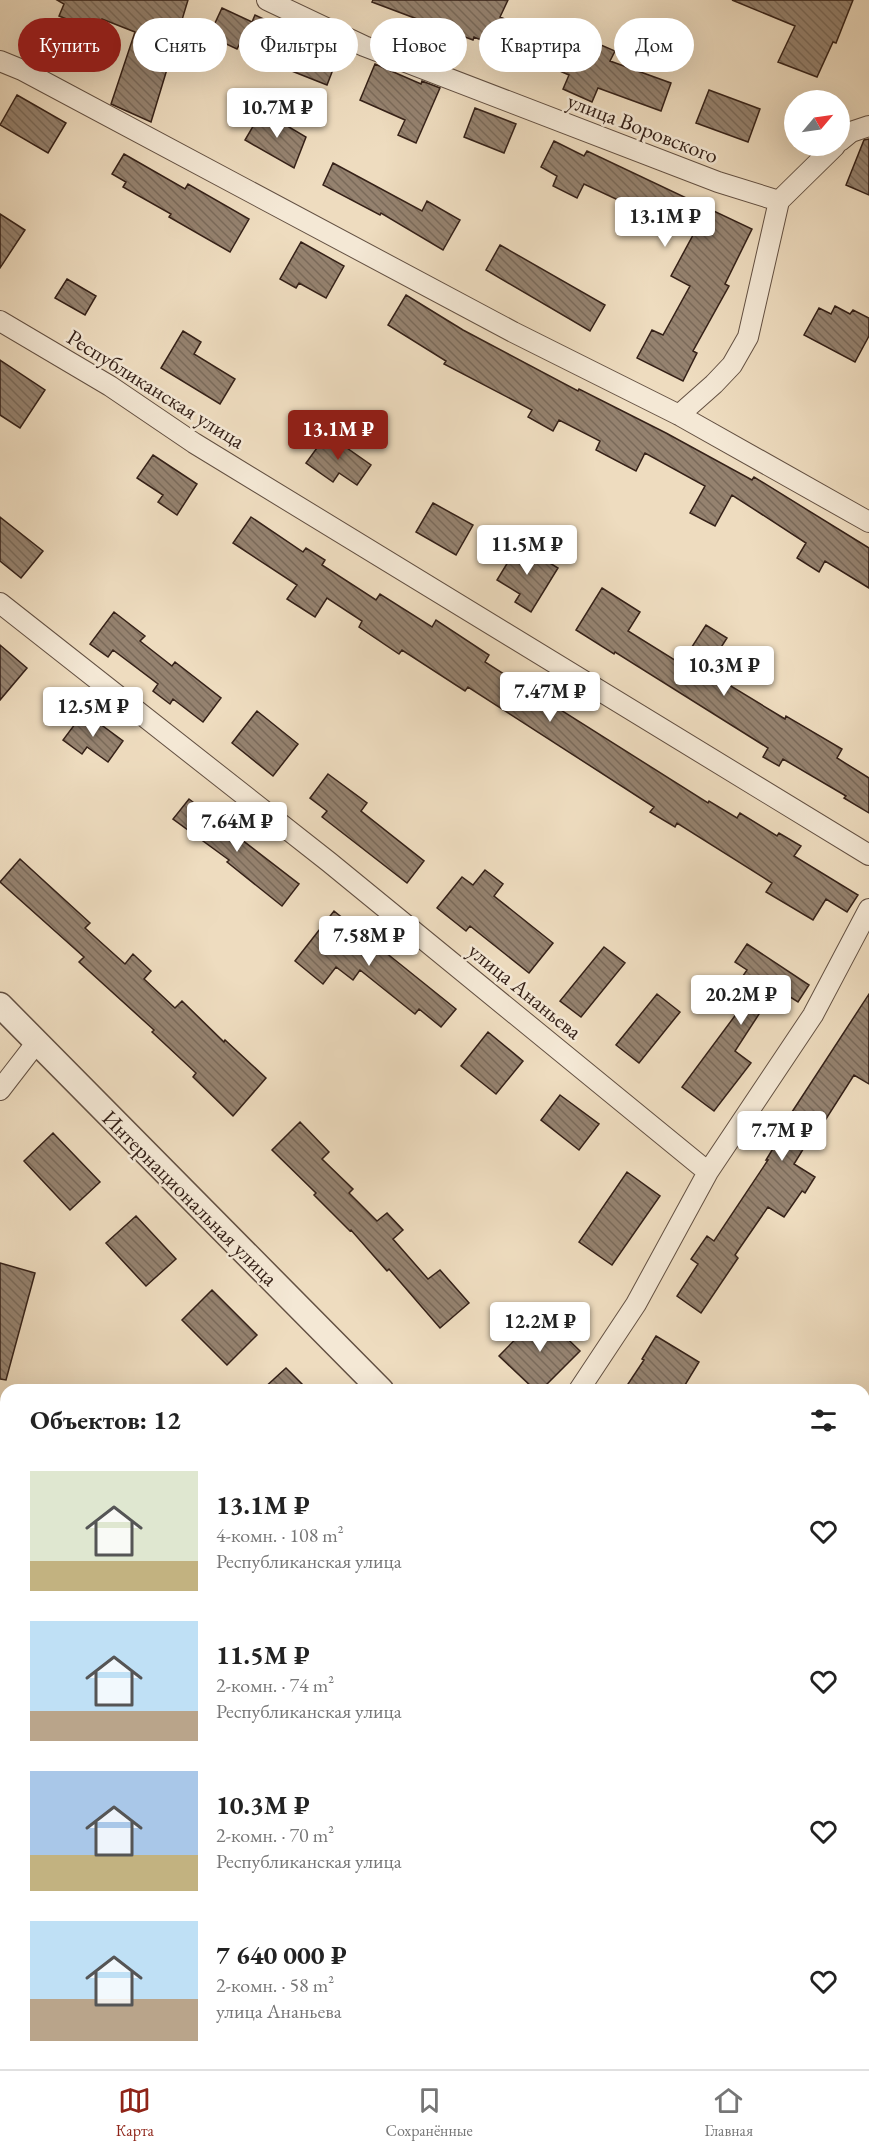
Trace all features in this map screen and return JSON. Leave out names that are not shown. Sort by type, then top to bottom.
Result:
[{"type":"street","name":"улица Воровского","points":[[267,0],[364,46],[718,182],[779,201]]},
{"type":"street","points":[[0,61],[22,70],[513,332],[679,415],[869,522]]},
{"type":"street","points":[[850,133],[869,126]]},
{"type":"street","points":[[679,415],[732,365],[748,337],[779,201],[825,156]]},
{"type":"street","name":"Республиканская улица","points":[[0,321],[110,386],[194,443],[869,855]]},
{"type":"street","name":"улица Ананьева","points":[[0,603],[329,862],[708,1172]]},
{"type":"street","points":[[583,1384],[636,1304],[708,1172],[813,1015],[869,909]]},
{"type":"street","name":"Интернациональная улица","points":[[0,1005],[375,1384]]},
{"type":"street","points":[[0,1090],[37,1042]]},
{"type":"building","points":[[57,0],[188,0],[183,18],[133,18],[133,31],[121,26],[121,18],[64,18],[59,16],[64,4]]},
{"type":"building","points":[[373,0],[508,0],[500,17],[502,18],[479,18],[479,39],[474,37],[473,40],[467,38],[467,18],[415,18],[372,2]]},
{"type":"building","points":[[732,0],[853,0],[836,43],[833,42],[817,77],[778,62],[795,26]]},
{"type":"building","points":[[222,8],[243,18],[239,18],[237,49],[227,44],[227,18],[217,18]]},
{"type":"building","points":[[133,38],[133,72],[166,72],[151,122],[111,104]]},
{"type":"building","points":[[602,45],[614,51],[610,61],[614,62],[614,72],[640,72],[671,83],[661,111],[598,88],[592,102],[563,89],[569,75],[562,72],[602,72]]},
{"type":"building","points":[[294,72],[332,72],[327,85]]},
{"type":"building","points":[[372,72],[393,72],[421,84],[422,81],[440,88],[416,143],[398,135],[405,120],[360,100]]},
{"type":"building","points":[[709,90],[760,109],[748,142],[696,123]]},
{"type":"building","points":[[17,95],[66,123],[48,153],[0,125]]},
{"type":"building","points":[[475,108],[516,124],[504,153],[464,137]]},
{"type":"building","points":[[262,111],[306,137],[294,168],[245,140]]},
{"type":"building","points":[[869,139],[869,195],[846,185],[864,140]]},
{"type":"building","points":[[554,141],[584,156],[587,151],[752,229],[725,284],[729,286],[693,351],[697,353],[683,381],[637,358],[652,330],[663,335],[690,286],[671,276],[693,235],[584,184],[577,198],[553,186],[557,176],[541,167]]},
{"type":"building","points":[[124,154],[185,189],[188,184],[249,219],[230,252],[169,217],[171,214],[123,187],[126,182],[112,174]]},
{"type":"building","points":[[333,163],[422,211],[427,201],[460,220],[443,250],[381,213],[380,215],[323,185]]},
{"type":"building","points":[[0,214],[25,230],[0,268]]},
{"type":"building","points":[[301,242],[344,266],[326,298],[299,283],[296,288],[280,279]]},
{"type":"building","points":[[500,245],[605,305],[590,331],[486,270]]},
{"type":"building","points":[[67,279],[96,296],[85,315],[55,298]]},
{"type":"building","points":[[406,295],[463,330],[578,391],[579,389],[666,433],[752,480],[754,477],[869,548],[869,588],[825,561],[819,572],[797,558],[806,543],[732,495],[715,526],[690,513],[705,486],[645,453],[636,471],[596,450],[600,441],[559,420],[553,431],[528,417],[532,410],[444,364],[446,361],[388,325]]},
{"type":"building","points":[[835,306],[850,314],[853,310],[869,318],[869,336],[855,362],[804,335],[819,308],[831,314]]},
{"type":"building","points":[[183,331],[201,342],[194,354],[235,379],[220,404],[161,368]]},
{"type":"building","points":[[0,360],[45,390],[20,428],[0,415]]},
{"type":"building","points":[[327,434],[371,465],[357,485],[339,473],[333,482],[306,463]]},
{"type":"building","points":[[153,455],[197,484],[177,515],[158,502],[163,495],[137,478]]},
{"type":"building","points":[[433,503],[473,525],[456,555],[416,532]]},
{"type":"building","points":[[0,517],[43,551],[21,578],[0,561]]},
{"type":"building","points":[[251,517],[303,552],[306,548],[325,560],[322,565],[376,600],[380,594],[432,627],[436,620],[489,655],[485,662],[708,803],[709,801],[737,818],[740,813],[777,836],[779,833],[801,846],[794,856],[858,895],[847,912],[826,899],[813,920],[766,892],[772,883],[677,823],[675,827],[650,812],[654,807],[468,687],[465,691],[402,650],[399,654],[359,627],[362,621],[327,598],[315,617],[287,599],[297,585],[233,543]]},
{"type":"building","points":[[519,544],[558,568],[531,612],[515,602],[520,594],[497,580]]},
{"type":"building","points":[[602,588],[640,612],[628,631],[681,664],[706,625],[727,638],[706,671],[785,719],[786,716],[842,749],[837,758],[869,778],[869,813],[844,798],[846,796],[783,759],[779,766],[763,757],[768,748],[576,630]]},
{"type":"building","points":[[114,612],[145,636],[140,641],[172,666],[175,662],[221,698],[203,722],[173,699],[170,704],[153,691],[158,684],[113,650],[108,657],[90,644]]},
{"type":"building","points":[[0,645],[27,668],[0,700]]},
{"type":"building","points":[[257,711],[298,744],[273,776],[232,743]]},
{"type":"building","points":[[84,712],[123,741],[108,762],[87,747],[82,754],[63,740]]},
{"type":"building","points":[[328,774],[367,803],[361,811],[424,861],[407,883],[322,817],[327,811],[310,798]]},
{"type":"building","points":[[189,799],[299,884],[282,906],[227,862],[229,860],[173,819]]},
{"type":"building","points":[[20,859],[90,923],[85,928],[125,964],[133,954],[151,971],[144,979],[175,1008],[182,1001],[224,1042],[225,1040],[266,1078],[233,1116],[193,1077],[196,1073],[152,1032],[154,1030],[79,962],[84,957],[0,882]]},
{"type":"building","points":[[485,870],[503,884],[494,896],[553,943],[529,973],[470,926],[466,931],[437,908],[462,877],[473,885]]},
{"type":"building","points":[[334,911],[456,1009],[441,1027],[419,1009],[415,1014],[360,970],[353,980],[336,967],[323,984],[295,961]]},
{"type":"building","points":[[747,944],[809,985],[798,1002],[776,988],[735,1051],[751,1063],[714,1111],[682,1087],[737,1013],[724,1004],[747,970],[735,962]]},
{"type":"building","points":[[604,947],[625,963],[581,1017],[560,1001]]},
{"type":"building","points":[[657,994],[680,1012],[639,1063],[616,1045]]},
{"type":"building","points":[[869,994],[869,1084],[854,1075],[819,1130],[816,1128],[794,1164],[815,1177],[805,1193],[802,1191],[784,1217],[768,1207],[735,1255],[738,1258],[701,1313],[677,1296],[698,1264],[691,1259],[707,1236],[714,1241],[768,1160],[766,1160],[794,1114],[792,1112]]},
{"type":"building","points":[[488,1032],[523,1061],[496,1094],[461,1066]]},
{"type":"building","points":[[560,1095],[599,1124],[579,1150],[541,1120]]},
{"type":"building","points":[[300,1122],[329,1152],[322,1159],[353,1189],[349,1193],[377,1221],[387,1213],[403,1230],[393,1239],[428,1279],[440,1270],[469,1303],[440,1328],[389,1269],[387,1271],[351,1230],[314,1195],[316,1193],[272,1150]]},
{"type":"building","points":[[53,1133],[100,1182],[70,1210],[24,1161]]},
{"type":"building","points":[[627,1172],[660,1196],[612,1265],[579,1242]]},
{"type":"building","points":[[136,1216],[176,1259],[146,1286],[106,1243]]},
{"type":"building","points":[[0,1263],[35,1273],[6,1380],[0,1379]]},
{"type":"building","points":[[212,1290],[257,1335],[227,1365],[182,1320]]},
{"type":"building","points":[[541,1313],[580,1351],[547,1384],[529,1384],[499,1356]]},
{"type":"building","points":[[656,1336],[699,1362],[686,1384],[628,1384],[644,1360],[642,1359]]},
{"type":"building","points":[[286,1368],[302,1384],[269,1384]]}]
